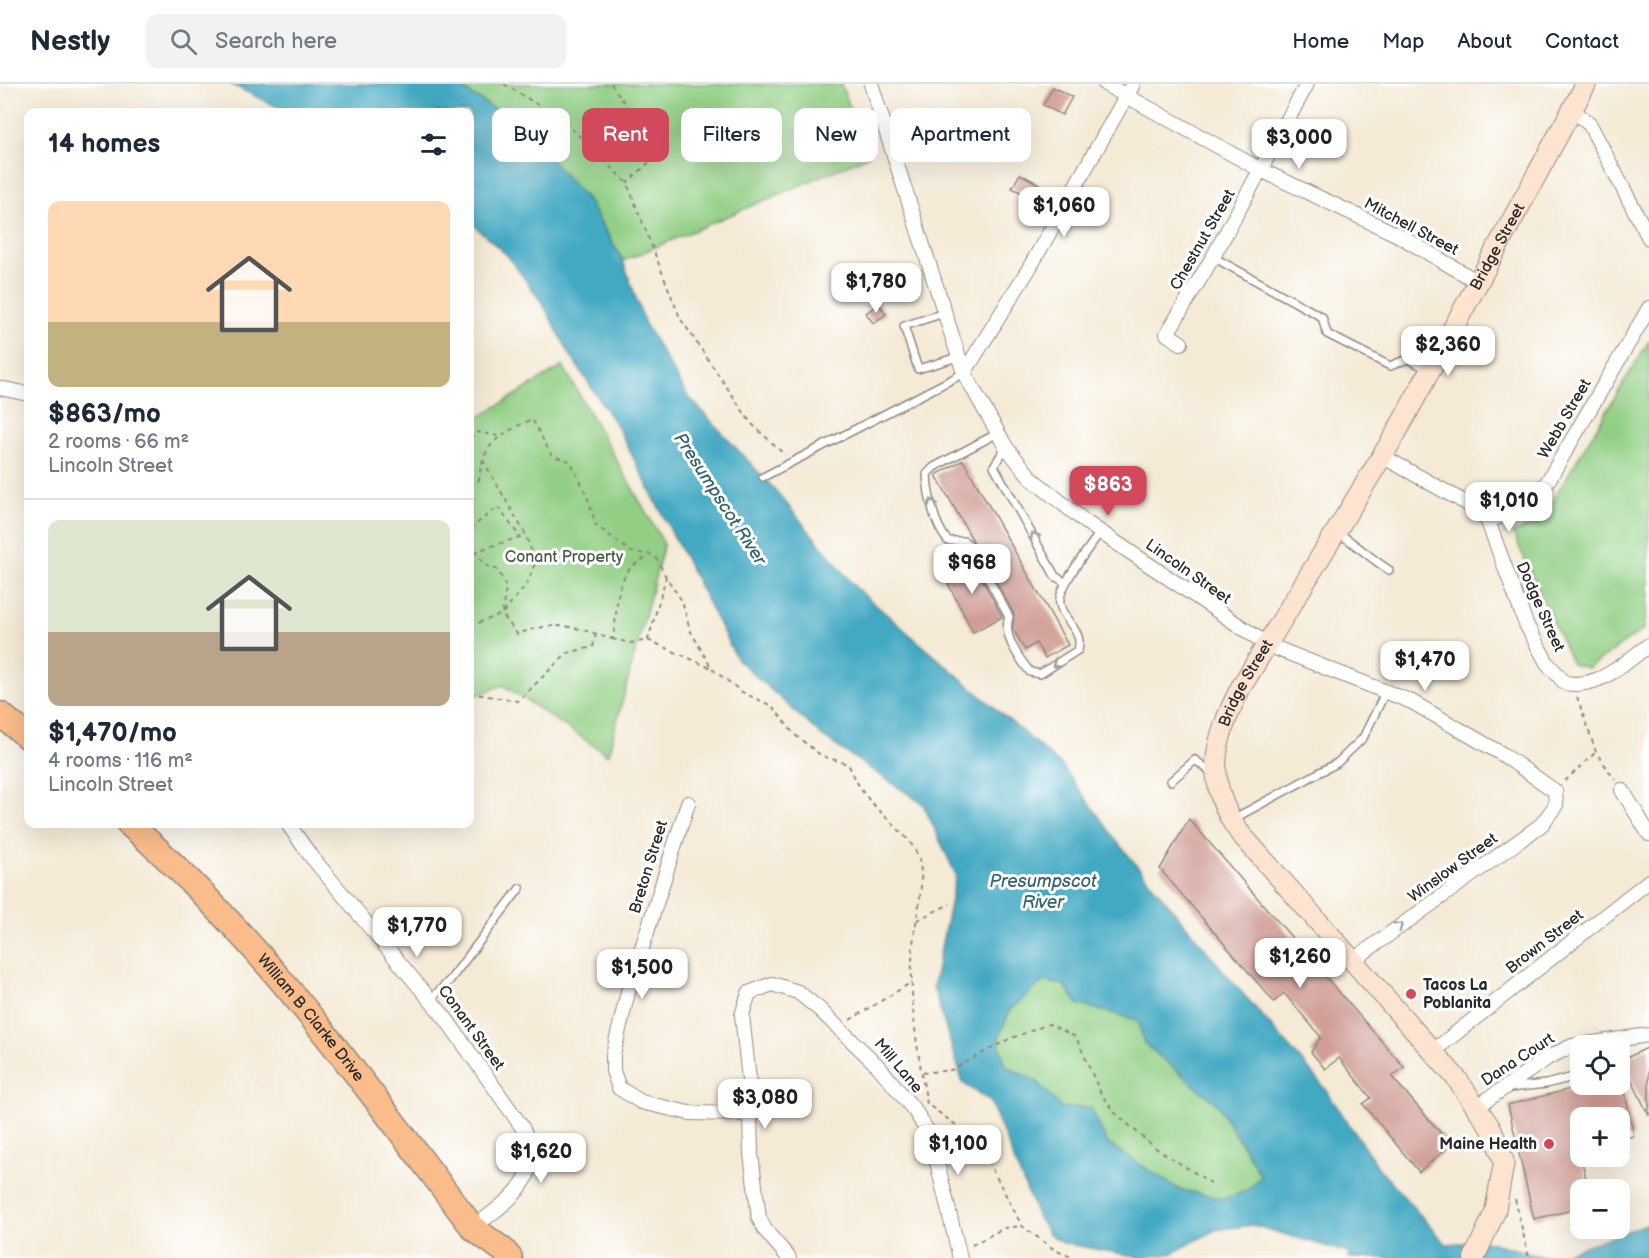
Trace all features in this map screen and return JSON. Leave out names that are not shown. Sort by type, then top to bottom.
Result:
[{"type":"highway","points":[[0,714],[24,734]]},
{"type":"highway","name":"William B Clarke Drive","points":[[133,828],[232,927],[279,980],[495,1255]]},
{"type":"street","name":"Lincoln Street","points":[[871,84],[964,373],[1006,447],[1032,479],[1101,531],[1268,645],[1412,702],[1502,754],[1554,791]]},
{"type":"street","name":"Mitchell Street","points":[[1105,84],[1129,90],[1261,170],[1398,235],[1478,282]]},
{"type":"street","name":"Chestnut Street","points":[[1181,343],[1167,334],[1213,257],[1307,84]]},
{"type":"street","name":"Bridge Street","points":[[1474,1258],[1495,1212],[1504,1162],[1492,1130],[1478,1106],[1257,854],[1231,820],[1219,792],[1216,776],[1218,742],[1228,712],[1382,456],[1586,84]]},
{"type":"street","points":[[964,373],[1030,267],[1129,90]]},
{"type":"street","points":[[1572,109],[1590,125],[1649,238]]},
{"type":"street","name":"Webb Street","points":[[1487,519],[1501,518],[1528,507],[1545,486],[1649,308]]},
{"type":"street","points":[[0,388],[24,393]]},
{"type":"street","points":[[1382,456],[1466,503],[1487,519]]},
{"type":"street","name":"Dodge Street","points":[[1487,519],[1526,624],[1547,663],[1571,684]]},
{"type":"street","points":[[1571,684],[1601,679],[1649,645]]},
{"type":"street","points":[[1622,790],[1649,834]]},
{"type":"street","name":"Winslow Street","points":[[1352,961],[1541,825],[1556,805],[1554,791]]},
{"type":"street","name":"Breton Street","points":[[688,803],[628,992],[613,1055],[613,1071],[619,1088],[641,1102],[689,1113],[748,1114]]},
{"type":"street","name":"Conant Street","points":[[291,828],[310,855],[431,999],[508,1106],[529,1141],[529,1172],[523,1186],[472,1228]]},
{"type":"street","name":"Brown Street","points":[[1432,1052],[1649,880]]},
{"type":"street","name":"Mill Lane","points":[[748,1114],[749,1080],[742,1014],[748,993],[772,984],[791,990],[839,1027],[879,1067],[915,1111],[931,1137],[960,1255]]},
{"type":"street","name":"Dana Court","points":[[1630,1039],[1649,1035]]},
{"type":"street","name":"Dana Court","points":[[1478,1106],[1549,1057],[1570,1047]]},
{"type":"street","points":[[748,1114],[759,1218],[765,1230],[789,1258]]},
{"type":"lane","points":[[1213,257],[1322,317],[1327,334],[1390,366],[1408,359],[1431,370]]},
{"type":"lane","points":[[944,312],[904,326],[918,369],[958,357]]},
{"type":"lane","points":[[763,477],[964,373]]},
{"type":"lane","points":[[998,433],[934,467],[927,474],[927,487],[942,533],[948,541],[964,541],[970,546],[1009,617],[1007,622],[1014,651],[1030,672],[1040,674],[1078,650],[1080,637],[1059,604],[1066,583],[1101,531]]},
{"type":"lane","points":[[1006,447],[994,466],[1055,576],[1066,583]]},
{"type":"lane","points":[[1337,532],[1364,549],[1371,558],[1389,570]]},
{"type":"lane","points":[[1231,820],[1338,764],[1363,738],[1386,691]]},
{"type":"lane","points":[[1171,781],[1195,760],[1216,776]]},
{"type":"lane","points":[[431,999],[460,967],[520,888]]},
{"type":"lane","points":[[1507,1088],[1546,1084],[1570,1078]]},
{"type":"path","points":[[504,84],[564,121],[627,183],[680,318],[751,423],[793,462]]},
{"type":"path","points":[[611,84],[660,152],[627,183]]},
{"type":"path","points":[[474,483],[478,480],[481,457],[498,435],[532,418],[552,456],[570,461],[586,493],[596,525],[631,552],[650,554],[657,559],[682,600],[690,630],[712,669]]},
{"type":"path","points":[[474,435],[477,432],[498,435]]},
{"type":"path","points":[[474,624],[502,614],[527,584],[535,563],[526,535],[481,457]]},
{"type":"path","points":[[474,526],[498,507],[520,537],[475,551],[485,565],[498,570],[506,587],[502,614],[517,634],[544,625],[570,626],[632,643],[648,640],[712,669],[742,692],[772,706],[795,735],[822,756],[848,764],[864,794],[916,850],[920,908],[912,982],[914,1032],[927,1104],[977,1140],[1022,1226],[1055,1250],[1074,1258]]},
{"type":"path","points":[[612,639],[616,625],[618,590],[628,569],[650,554]]},
{"type":"path","points":[[648,640],[666,577]]},
{"type":"path","points":[[474,694],[518,701],[567,653],[593,647],[596,634]]},
{"type":"path","points":[[1571,684],[1596,752],[1622,790]]},
{"type":"path","points":[[1554,791],[1596,752]]},
{"type":"path","points":[[917,920],[950,904]]},
{"type":"path","points":[[839,1027],[912,982]]},
{"type":"path","points":[[921,1073],[951,1070],[1009,1039],[1049,1024],[1076,1037],[1101,1094],[1114,1112],[1154,1147],[1211,1183]]},
{"type":"path","points":[[1512,1190],[1529,1258]]},
{"type":"path","points":[[960,1255],[1004,1228],[1022,1226]]},
{"type":"green space","points":[[455,84],[841,84],[850,108],[794,108],[794,162],[854,162],[623,261],[588,201],[553,162],[570,162],[570,108],[492,108]]},
{"type":"green space","points":[[1649,341],[1649,596],[1644,629],[1588,668],[1572,664],[1513,533],[1539,523]]},
{"type":"green space","name":"Conant Property","points":[[563,366],[664,544],[608,755],[503,685],[474,696],[474,421]]},
{"type":"green space","points":[[1043,981],[1064,985],[1078,1004],[1138,1020],[1145,1043],[1218,1105],[1261,1176],[1246,1191],[1224,1199],[1178,1189],[1106,1143],[1091,1107],[1061,1108],[1038,1082],[1006,1066],[998,1040],[1010,1010]]},
{"type":"water","name":"Presumpscot River","points":[[230,84],[455,84],[492,108],[492,162],[553,162],[588,201],[623,261],[645,324],[687,395],[776,491],[856,588],[1062,766],[1119,844],[1230,979],[1320,1082],[1380,1170],[1446,1244],[1485,1241],[1550,1258],[1348,1258],[1349,1253],[1253,1225],[1215,1230],[1171,1254],[1139,1257],[1063,1243],[1048,1233],[1038,1218],[990,1101],[963,1083],[933,987],[956,875],[923,804],[823,737],[737,659],[618,428],[569,353],[543,304],[508,256],[474,226],[474,108],[280,108]],"holes":[[[1043,981],[1064,985],[1078,1004],[1138,1020],[1144,1043],[1218,1105],[1261,1176],[1246,1191],[1224,1199],[1178,1189],[1107,1143],[1091,1107],[1061,1108],[1038,1082],[1006,1066],[998,1040],[1010,1010]]]},
{"type":"water","points":[[1649,1223],[1649,1258],[1551,1258],[1604,1239],[1630,1239],[1630,1230]]},
{"type":"building","points":[[1053,87],[1072,97],[1062,115],[1043,105]]},
{"type":"building","points":[[1020,174],[1039,184],[1032,198],[1012,188]]},
{"type":"building","points":[[879,304],[886,314],[873,323],[866,313]]},
{"type":"building","points":[[963,460],[1068,645],[1045,658],[1036,643],[1025,650],[1013,629],[1014,614],[936,475]]},
{"type":"building","points":[[971,558],[1002,617],[973,632],[942,572]]},
{"type":"building","points":[[1189,819],[1404,1067],[1392,1077],[1451,1145],[1419,1172],[1363,1104],[1371,1098],[1339,1058],[1325,1069],[1311,1052],[1321,1037],[1284,993],[1274,1002],[1160,869]]},
{"type":"building","points":[[1649,1047],[1649,1116],[1630,1077],[1630,1056]]},
{"type":"building","name":"Maine Health","points":[[1570,1089],[1570,1095],[1625,1095],[1628,1107],[1570,1107],[1570,1167],[1583,1167],[1586,1179],[1570,1179],[1570,1211],[1534,1219],[1508,1105]]},
{"type":"building","name":"Maine Health","points":[[1630,1117],[1634,1136],[1630,1137]]},
{"type":"place","name":"Tacos La Poblanita","points":[[1411,994]]},
{"type":"place","name":"Maine Health","points":[[1549,1144]]}]
